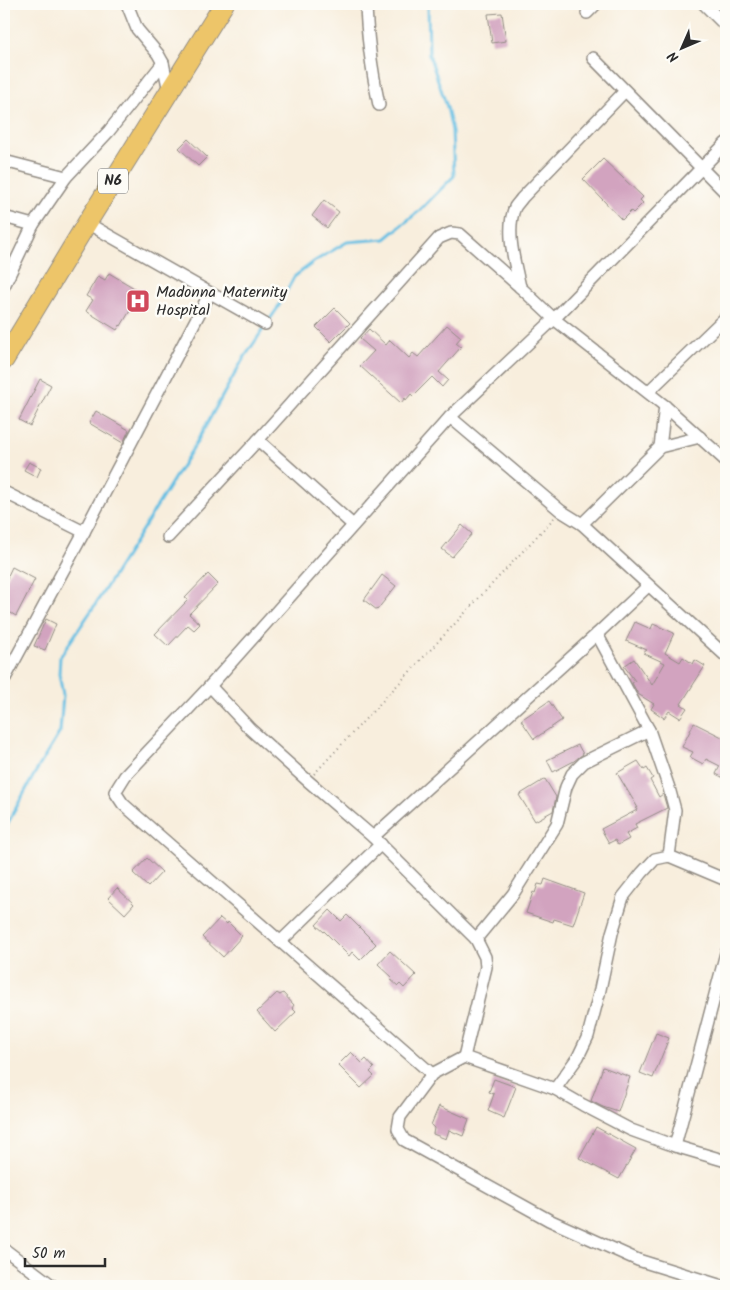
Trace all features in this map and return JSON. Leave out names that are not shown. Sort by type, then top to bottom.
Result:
[{"type":"main road","name":"N6","points":[[4,360],[86,223],[224,4]]},
{"type":"street","points":[[127,4],[138,29],[164,63],[169,91]]},
{"type":"street","points":[[366,4],[371,64],[379,105]]},
{"type":"street","points":[[587,13],[596,4]]},
{"type":"street","points":[[704,4],[726,26]]},
{"type":"street","points":[[593,58],[726,193]]},
{"type":"street","points":[[4,286],[33,225],[66,177],[109,131],[164,63]]},
{"type":"street","points":[[520,286],[511,248],[511,230],[515,208],[522,198],[625,91]]},
{"type":"street","points":[[432,1074],[123,804],[116,792],[125,776],[210,686],[450,417],[554,319],[726,143]]},
{"type":"street","points":[[4,162],[66,177]]},
{"type":"street","points":[[4,217],[33,225]]},
{"type":"street","points":[[86,223],[265,324]]},
{"type":"street","points":[[168,537],[258,440],[439,238],[451,232],[460,234],[520,286],[554,319],[665,406],[726,461]]},
{"type":"street","points":[[4,680],[210,293]]},
{"type":"street","points":[[648,392],[726,317]]},
{"type":"street","points":[[660,447],[665,406]]},
{"type":"street","points":[[450,417],[560,512],[582,524],[726,656]]},
{"type":"street","points":[[582,524],[660,447],[700,437]]},
{"type":"street","points":[[258,440],[353,525]]},
{"type":"street","points":[[4,492],[84,532]]},
{"type":"street","points":[[280,942],[377,841],[648,586]]},
{"type":"street","points":[[597,634],[649,730],[675,810],[669,856]]},
{"type":"street","points":[[210,686],[250,729],[377,841],[476,939],[485,957],[486,967],[464,1057]]},
{"type":"street","points":[[476,939],[513,894],[557,824],[566,787],[572,774],[584,762],[649,730]]},
{"type":"street","points":[[556,1088],[578,1057],[588,1036],[612,933],[623,897],[655,859],[669,856],[726,880]]},
{"type":"street","points":[[675,1146],[726,953]]},
{"type":"street","points":[[722,1286],[638,1260],[549,1220],[404,1140],[398,1129],[400,1117],[432,1074],[464,1057],[556,1088],[583,1106],[630,1130],[726,1161]]},
{"type":"street","points":[[4,1250],[53,1286]]},
{"type":"path","points":[[308,781],[560,512]]},
{"type":"building","points":[[502,13],[506,41],[492,43],[488,14]]},
{"type":"building","points":[[188,139],[207,157],[198,166],[179,148]]},
{"type":"building","points":[[603,159],[643,197],[640,200],[643,203],[622,220],[583,179]]},
{"type":"building","points":[[324,200],[339,212],[327,228],[312,216]]},
{"type":"building","points":[[109,273],[141,292],[117,330],[86,311],[93,300],[86,296],[98,276],[105,280]]},
{"type":"building","points":[[335,308],[350,323],[331,342],[316,327]]},
{"type":"building","points":[[447,325],[461,337],[456,343],[461,347],[439,372],[448,380],[442,387],[432,377],[413,396],[411,394],[401,403],[360,366],[374,351],[360,339],[369,329],[386,345],[390,340],[409,358],[413,353],[418,357]]},
{"type":"building","points":[[40,379],[51,385],[30,426],[19,420]]},
{"type":"building","points":[[96,411],[129,430],[123,443],[89,423]]},
{"type":"building","points":[[29,462],[41,468],[37,477],[24,470]]},
{"type":"building","points":[[462,525],[472,534],[452,557],[442,549]]},
{"type":"building","points":[[12,567],[35,579],[16,616],[4,609],[4,584]]},
{"type":"building","points":[[208,574],[218,584],[189,614],[200,624],[194,630],[188,625],[168,646],[155,634],[188,600],[185,598]]},
{"type":"building","points":[[382,575],[396,586],[377,610],[364,600]]},
{"type":"building","points":[[46,619],[56,624],[45,650],[34,646]]},
{"type":"building","points":[[635,622],[651,629],[653,624],[674,633],[665,653],[680,662],[683,657],[693,664],[695,660],[705,666],[681,704],[687,708],[680,718],[669,711],[664,718],[651,709],[654,704],[638,694],[632,683],[635,681],[624,666],[634,659],[652,685],[665,663],[643,653],[647,650],[626,641]]},
{"type":"building","points":[[549,701],[562,720],[534,739],[521,720]]},
{"type":"building","points":[[694,723],[726,739],[726,779],[716,774],[720,766],[706,759],[703,764],[690,757],[693,752],[682,747]]},
{"type":"building","points":[[578,745],[583,754],[553,772],[547,760]]},
{"type":"building","points":[[638,761],[644,770],[647,768],[653,778],[650,780],[659,797],[663,794],[667,808],[635,824],[637,828],[626,834],[629,839],[618,845],[615,840],[609,843],[601,829],[638,808],[617,773]]},
{"type":"building","points":[[545,779],[556,797],[553,811],[535,821],[519,795]]},
{"type":"building","points":[[147,858],[162,872],[148,887],[133,873]]},
{"type":"building","points":[[545,879],[584,893],[573,925],[554,919],[553,922],[526,913],[533,892],[535,893],[538,884],[543,885]]},
{"type":"building","points":[[117,888],[134,904],[125,914],[108,898]]},
{"type":"building","points":[[330,910],[341,921],[347,915],[376,944],[360,960],[352,952],[349,956],[316,925]]},
{"type":"building","points":[[220,918],[227,924],[228,922],[242,936],[223,957],[202,937]]},
{"type":"building","points":[[390,951],[416,975],[404,988],[400,984],[398,986],[390,979],[392,977],[378,964]]},
{"type":"building","points":[[277,993],[280,995],[283,993],[294,1005],[292,1008],[296,1012],[275,1032],[257,1012]]},
{"type":"building","points":[[656,1033],[669,1038],[653,1078],[640,1073]]},
{"type":"building","points":[[351,1052],[362,1063],[366,1059],[374,1068],[370,1072],[374,1076],[361,1088],[338,1065]]},
{"type":"building","points":[[603,1067],[630,1077],[618,1112],[591,1101]]},
{"type":"building","points":[[494,1079],[516,1087],[504,1118],[488,1111],[494,1094],[489,1092]]},
{"type":"building","points":[[439,1106],[469,1119],[463,1136],[449,1130],[446,1139],[433,1134],[434,1128],[431,1125]]},
{"type":"building","points":[[596,1127],[636,1149],[619,1179],[579,1158]]},
{"type":"waterway","points":[[268,322],[294,277],[315,261],[347,242],[385,239],[419,211],[454,176],[452,131],[447,107],[429,54],[428,4]]},
{"type":"waterway","points":[[4,830],[60,732],[63,695],[59,674],[60,657],[95,605],[195,445],[242,361],[264,328]]},
{"type":"place","name":"Madonna Maternity Hospital","points":[[138,301]]}]
